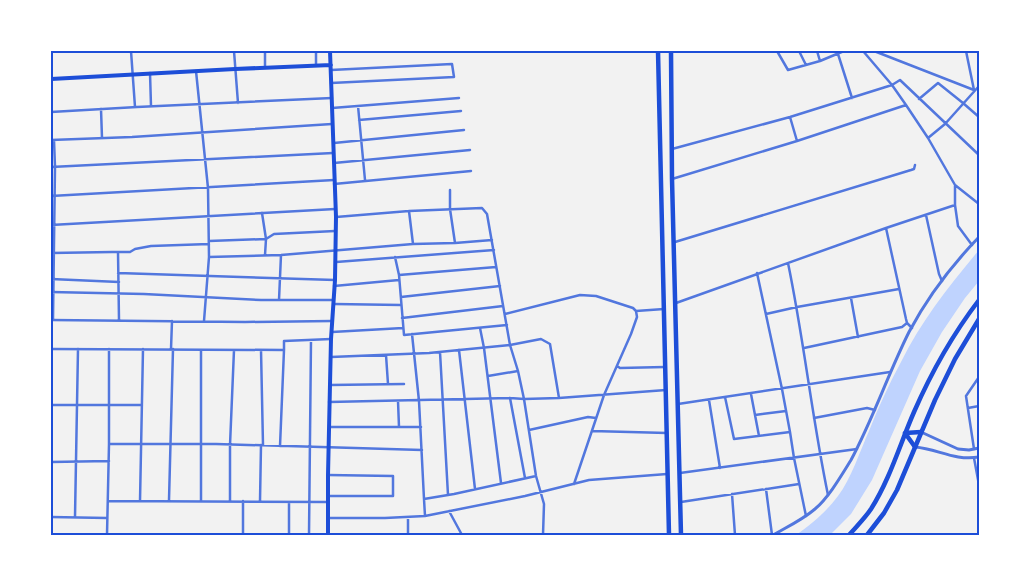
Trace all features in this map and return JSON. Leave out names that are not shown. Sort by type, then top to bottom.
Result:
[{"type":"main road","points":[[328,535],[331,332],[335,280],[336,217],[330,51]]},
{"type":"main road","points":[[658,51],[669,535]]},
{"type":"main road","points":[[671,51],[673,243],[681,535]]},
{"type":"main road","points":[[51,79],[265,67],[316,65],[331,67]]},
{"type":"main road","points":[[848,535],[870,510],[884,486],[915,410],[941,358],[968,313],[979,300]]},
{"type":"main road","points":[[867,535],[884,514],[897,490],[955,358],[979,319]]},
{"type":"main road","points":[[905,433],[921,432]]},
{"type":"main road","points":[[905,433],[915,447]]},
{"type":"street","points":[[131,51],[135,107]]},
{"type":"street","points":[[234,51],[238,103]]},
{"type":"street","points":[[265,51],[265,67]]},
{"type":"street","points":[[316,51],[316,65]]},
{"type":"street","points":[[777,51],[788,70],[820,61],[844,51]]},
{"type":"street","points":[[799,51],[806,65]]},
{"type":"street","points":[[817,51],[820,61]]},
{"type":"street","points":[[863,51],[906,105],[928,138],[955,185],[979,204]]},
{"type":"street","points":[[874,51],[974,90]]},
{"type":"street","points":[[966,51],[974,90]]},
{"type":"street","points":[[838,54],[852,98]]},
{"type":"street","points":[[331,67],[452,64],[454,77],[331,83]]},
{"type":"street","points":[[196,71],[208,188],[209,257],[204,321]]},
{"type":"street","points":[[150,74],[151,106]]},
{"type":"street","points":[[672,149],[892,86],[900,80],[979,155]]},
{"type":"street","points":[[919,98],[938,83],[979,117]]},
{"type":"street","points":[[928,138],[945,124],[979,86]]},
{"type":"street","points":[[51,112],[332,98]]},
{"type":"street","points":[[332,108],[459,98]]},
{"type":"street","points":[[672,179],[906,105]]},
{"type":"street","points":[[358,106],[365,180]]},
{"type":"street","points":[[101,109],[102,138]]},
{"type":"street","points":[[359,120],[461,111]]},
{"type":"street","points":[[790,116],[797,141]]},
{"type":"street","points":[[332,321],[52,320],[52,253],[53,140],[333,124]]},
{"type":"street","points":[[333,143],[464,130]]},
{"type":"street","points":[[334,163],[470,150]]},
{"type":"street","points":[[53,167],[334,153]]},
{"type":"street","points":[[673,243],[911,170],[914,169],[915,165]]},
{"type":"street","points":[[53,196],[334,182],[471,171]]},
{"type":"street","points":[[955,185],[958,226],[972,245]]},
{"type":"street","points":[[450,190],[450,209],[455,243]]},
{"type":"street","points":[[675,303],[955,205]]},
{"type":"street","points":[[53,225],[335,209]]},
{"type":"street","points":[[336,217],[409,210],[484,209],[487,214],[510,344],[524,399],[536,476],[544,508],[543,535]]},
{"type":"street","points":[[409,210],[413,244]]},
{"type":"street","points":[[262,213],[266,239],[265,255]]},
{"type":"street","points":[[926,215],[942,281]]},
{"type":"street","points":[[886,228],[907,323],[912,328]]},
{"type":"street","points":[[52,253],[130,252],[135,249],[151,246],[266,239],[274,234],[335,231]]},
{"type":"street","points":[[766,489],[772,535],[795,524],[816,509],[828,495],[839,481],[857,449],[912,328],[954,264],[979,237]]},
{"type":"street","points":[[209,257],[281,255],[413,244],[492,240]]},
{"type":"street","points":[[335,262],[494,250]]},
{"type":"street","points":[[118,252],[120,320]]},
{"type":"street","points":[[279,300],[281,255]]},
{"type":"street","points":[[396,257],[404,335],[507,325]]},
{"type":"street","points":[[788,263],[828,495]]},
{"type":"street","points":[[399,275],[496,267]]},
{"type":"street","points":[[118,273],[335,280]]},
{"type":"street","points":[[757,274],[782,389],[806,516]]},
{"type":"street","points":[[52,279],[119,282]]},
{"type":"street","points":[[334,286],[399,280]]},
{"type":"street","points":[[401,297],[500,286]]},
{"type":"street","points":[[766,314],[899,289]]},
{"type":"street","points":[[52,292],[401,306]]},
{"type":"street","points":[[505,314],[580,295],[596,296],[633,308],[636,311],[664,309]]},
{"type":"street","points":[[850,298],[858,337]]},
{"type":"street","points":[[402,318],[503,306]]},
{"type":"street","points":[[574,484],[604,395],[631,334],[637,317],[636,311]]},
{"type":"street","points":[[169,501],[172,321]]},
{"type":"street","points":[[804,348],[902,327],[907,323]]},
{"type":"street","points":[[331,332],[403,328]]},
{"type":"street","points":[[480,328],[501,484]]},
{"type":"street","points":[[412,334],[419,401],[425,516]]},
{"type":"street","points":[[280,446],[284,341],[331,339]]},
{"type":"street","points":[[331,357],[440,352],[484,348],[541,339],[550,344],[559,398]]},
{"type":"street","points":[[310,535],[311,340]]},
{"type":"street","points":[[51,349],[284,350]]},
{"type":"street","points":[[75,517],[78,349]]},
{"type":"street","points":[[107,535],[109,349]]},
{"type":"street","points":[[140,501],[143,349]]},
{"type":"street","points":[[201,350],[201,501]]},
{"type":"street","points":[[230,501],[230,444],[234,350]]},
{"type":"street","points":[[260,501],[262,445],[261,350]]},
{"type":"street","points":[[459,350],[475,489]]},
{"type":"street","points":[[440,352],[448,495]]},
{"type":"street","points":[[386,355],[388,384]]},
{"type":"street","points":[[617,366],[620,368],[665,367]]},
{"type":"street","points":[[488,377],[518,371]]},
{"type":"street","points":[[677,405],[891,372]]},
{"type":"street","points":[[974,449],[966,396],[979,377]]},
{"type":"street","points":[[330,385],[404,384]]},
{"type":"street","points":[[330,402],[559,398],[666,390]]},
{"type":"street","points":[[751,394],[759,436]]},
{"type":"street","points":[[510,398],[525,478]]},
{"type":"street","points":[[725,398],[734,440],[790,432]]},
{"type":"street","points":[[709,400],[720,468]]},
{"type":"street","points":[[398,401],[399,427]]},
{"type":"street","points":[[51,405],[142,405]]},
{"type":"street","points":[[968,408],[979,406]]},
{"type":"street","points":[[814,418],[867,408],[874,410]]},
{"type":"street","points":[[755,415],[786,411]]},
{"type":"street","points":[[529,430],[588,417],[596,418]]},
{"type":"street","points":[[329,427],[420,427]]},
{"type":"street","points":[[592,431],[667,433]]},
{"type":"street","points":[[921,432],[958,449],[979,448]]},
{"type":"street","points":[[109,444],[230,444],[422,450]]},
{"type":"street","points":[[915,447],[926,448],[953,457],[977,458],[979,485]]},
{"type":"street","points":[[678,473],[857,449]]},
{"type":"street","points":[[51,462],[109,461]]},
{"type":"street","points":[[328,518],[425,516],[589,480],[668,474]]},
{"type":"street","points":[[328,475],[393,476],[394,496],[328,496]]},
{"type":"street","points":[[424,499],[536,476]]},
{"type":"street","points":[[680,502],[799,484]]},
{"type":"street","points":[[732,494],[735,535]]},
{"type":"street","points":[[108,501],[327,502]]},
{"type":"street","points":[[243,501],[244,535]]},
{"type":"street","points":[[289,502],[289,535]]},
{"type":"street","points":[[449,511],[462,535]]},
{"type":"street","points":[[408,517],[408,535]]},
{"type":"street","points":[[51,518],[107,518]]},
{"type":"water","points":[[979,250],[979,281],[942,332],[920,371],[872,480],[851,514],[830,535],[796,535],[823,513],[843,489],[884,396],[909,347],[957,276]]}]
